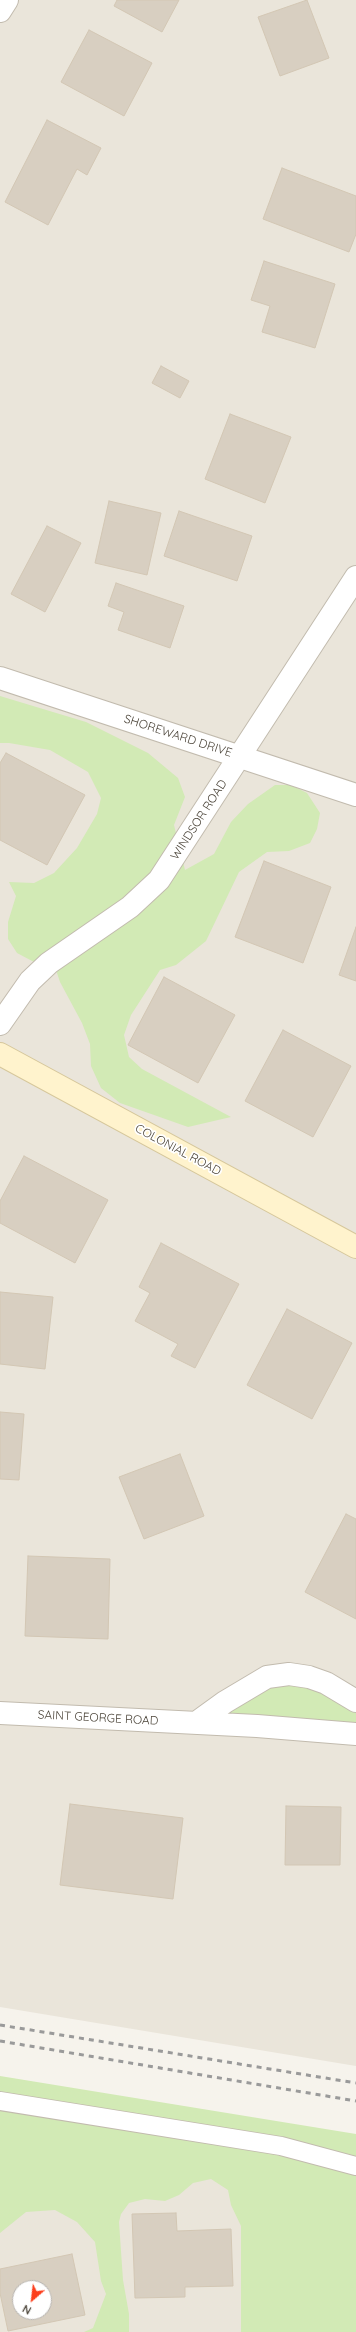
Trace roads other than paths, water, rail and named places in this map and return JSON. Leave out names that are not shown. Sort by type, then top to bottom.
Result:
[{"type":"street","points":[[0,11],[7,0]]},
{"type":"street","name":"WINDSOR ROAD","points":[[0,1024],[30,981],[49,963],[130,907],[159,880],[356,577]]},
{"type":"street","name":"SHOREWARD DRIVE","points":[[0,678],[356,795]]},
{"type":"street","name":"COLONIAL ROAD","points":[[0,1054],[356,1247]]},
{"type":"street","points":[[196,1723],[225,1702],[267,1677],[289,1674],[309,1677],[326,1683],[356,1702]]},
{"type":"street","name":"SAINT GEORGE ROAD","points":[[0,1713],[196,1723],[356,1734]]},
{"type":"lane","points":[[0,2101],[281,2146],[356,2166]]},
{"type":"railway","points":[[0,2025],[356,2083]]},
{"type":"railway","points":[[0,2041],[356,2101]]}]
